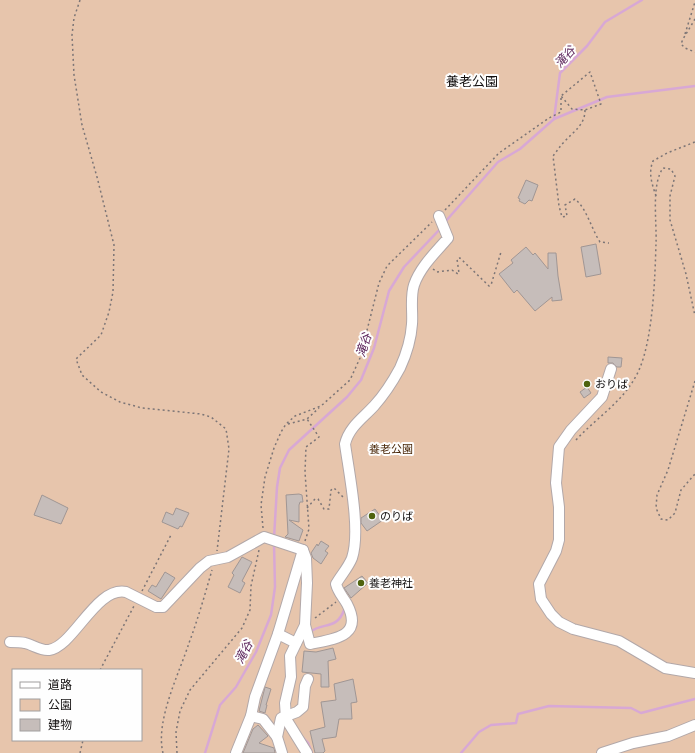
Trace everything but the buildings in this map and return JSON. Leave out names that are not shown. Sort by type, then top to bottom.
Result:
[{"type":"street","points":[[10,642],[27,644],[48,650],[57,646],[94,608],[112,594],[121,591],[156,607],[163,607],[200,568],[216,558],[228,557],[264,537],[287,543],[303,550],[306,558],[307,583],[305,624],[310,644],[339,638],[349,631],[353,624],[351,614],[336,584],[348,569],[353,556],[354,514],[345,444],[347,435],[376,405],[400,367],[408,346],[412,326],[414,287],[417,278],[427,263],[448,238],[439,216]]},
{"type":"street","points":[[611,369],[602,397],[571,430],[559,446],[556,483],[559,507],[559,540],[556,551],[539,584],[541,599],[545,607],[559,622],[573,629],[619,641],[645,658],[665,668],[695,673]]},
{"type":"street","points":[[236,753],[251,716],[255,697],[278,634],[303,550]]},
{"type":"street","points":[[305,624],[290,656],[290,678],[285,703],[287,715],[294,734],[305,747],[307,753]]},
{"type":"street","points":[[278,634],[296,643]]},
{"type":"street","points":[[265,722],[287,715],[303,707],[305,686],[308,679]]},
{"type":"street","points":[[277,737],[287,715]]},
{"type":"street","points":[[251,716],[263,719],[277,737],[282,753]]},
{"type":"street","points":[[602,753],[633,743],[668,736],[695,725]]},
{"type":"path","points":[[80,0],[74,18],[72,34],[74,75],[82,125],[114,245],[113,292],[109,312],[101,336],[76,359],[82,375],[101,392],[120,402],[142,408],[201,414],[210,417],[226,429],[229,449],[216,558],[189,643],[174,683],[163,724],[163,753]]},
{"type":"path","points":[[695,2],[682,44],[685,48],[695,52]]},
{"type":"path","points":[[684,36],[695,19]]},
{"type":"path","points":[[590,72],[601,104],[585,110],[572,108],[561,96],[590,72]]},
{"type":"path","points":[[286,424],[307,419],[350,380],[357,367],[366,340],[379,283],[386,266],[439,216],[499,153],[549,118],[561,112],[561,96]]},
{"type":"path","points":[[585,110],[585,118],[581,125],[564,142],[553,156],[559,206],[562,217],[567,216],[565,205],[575,199],[583,206],[590,226],[600,242],[609,243]]},
{"type":"path","points":[[656,198],[651,183],[651,168],[653,161],[667,153],[695,142]]},
{"type":"path","points":[[572,445],[586,429],[612,408],[623,395],[640,368],[650,324],[655,276],[657,184],[663,168],[671,169],[675,176],[669,202],[670,220],[686,274],[695,316]]},
{"type":"path","points":[[427,263],[437,272],[452,270],[458,274],[457,259],[460,258],[489,286],[491,285],[501,252]]},
{"type":"path","points":[[695,381],[668,470],[658,495],[656,508],[662,519],[668,520],[675,513],[682,490],[695,474]]},
{"type":"path","points":[[177,753],[176,732],[180,711],[190,690],[242,628],[250,610],[251,586],[264,537],[261,504],[265,477],[274,448],[286,424],[300,413],[321,406]]},
{"type":"path","points":[[303,550],[309,529],[307,508],[306,447],[319,438],[307,419]]},
{"type":"path","points":[[307,508],[315,499],[318,499],[324,509],[329,509],[331,490],[334,488],[343,496],[354,514]]},
{"type":"path","points":[[101,669],[171,535]]},
{"type":"path","points":[[305,624],[342,598]]},
{"type":"path","points":[[80,753],[83,741]]},
{"type":"green space","name":"養老公園","points":[[0,0],[695,0],[695,753],[0,753]]},
{"type":"waterway","name":"滝谷","points":[[445,222],[498,162],[520,149],[554,119],[560,73],[587,46],[605,22],[642,0]]},
{"type":"waterway","points":[[554,119],[607,97],[695,86]]},
{"type":"waterway","name":"滝谷","points":[[274,538],[277,487],[280,468],[289,450],[347,397],[361,380],[374,348],[389,291],[404,267],[441,228]]},
{"type":"waterway","name":"滝谷","points":[[205,753],[220,705],[236,687],[256,652],[271,615],[275,587],[274,543]]},
{"type":"waterway","points":[[310,632],[334,623],[338,620],[344,610]]},
{"type":"waterway","points":[[461,753],[479,732],[491,725],[516,723],[518,714],[549,706],[631,708],[641,713],[695,699]]},
{"type":"waterway","points":[[302,737],[308,743],[312,753]]},
{"type":"place","name":"おりば","points":[[587,384]]},
{"type":"place","name":"のりば","points":[[372,516]]},
{"type":"place","name":"養老神社","points":[[361,583]]},
{"type":"district","name":"養老公園","points":[[472,81]]}]
